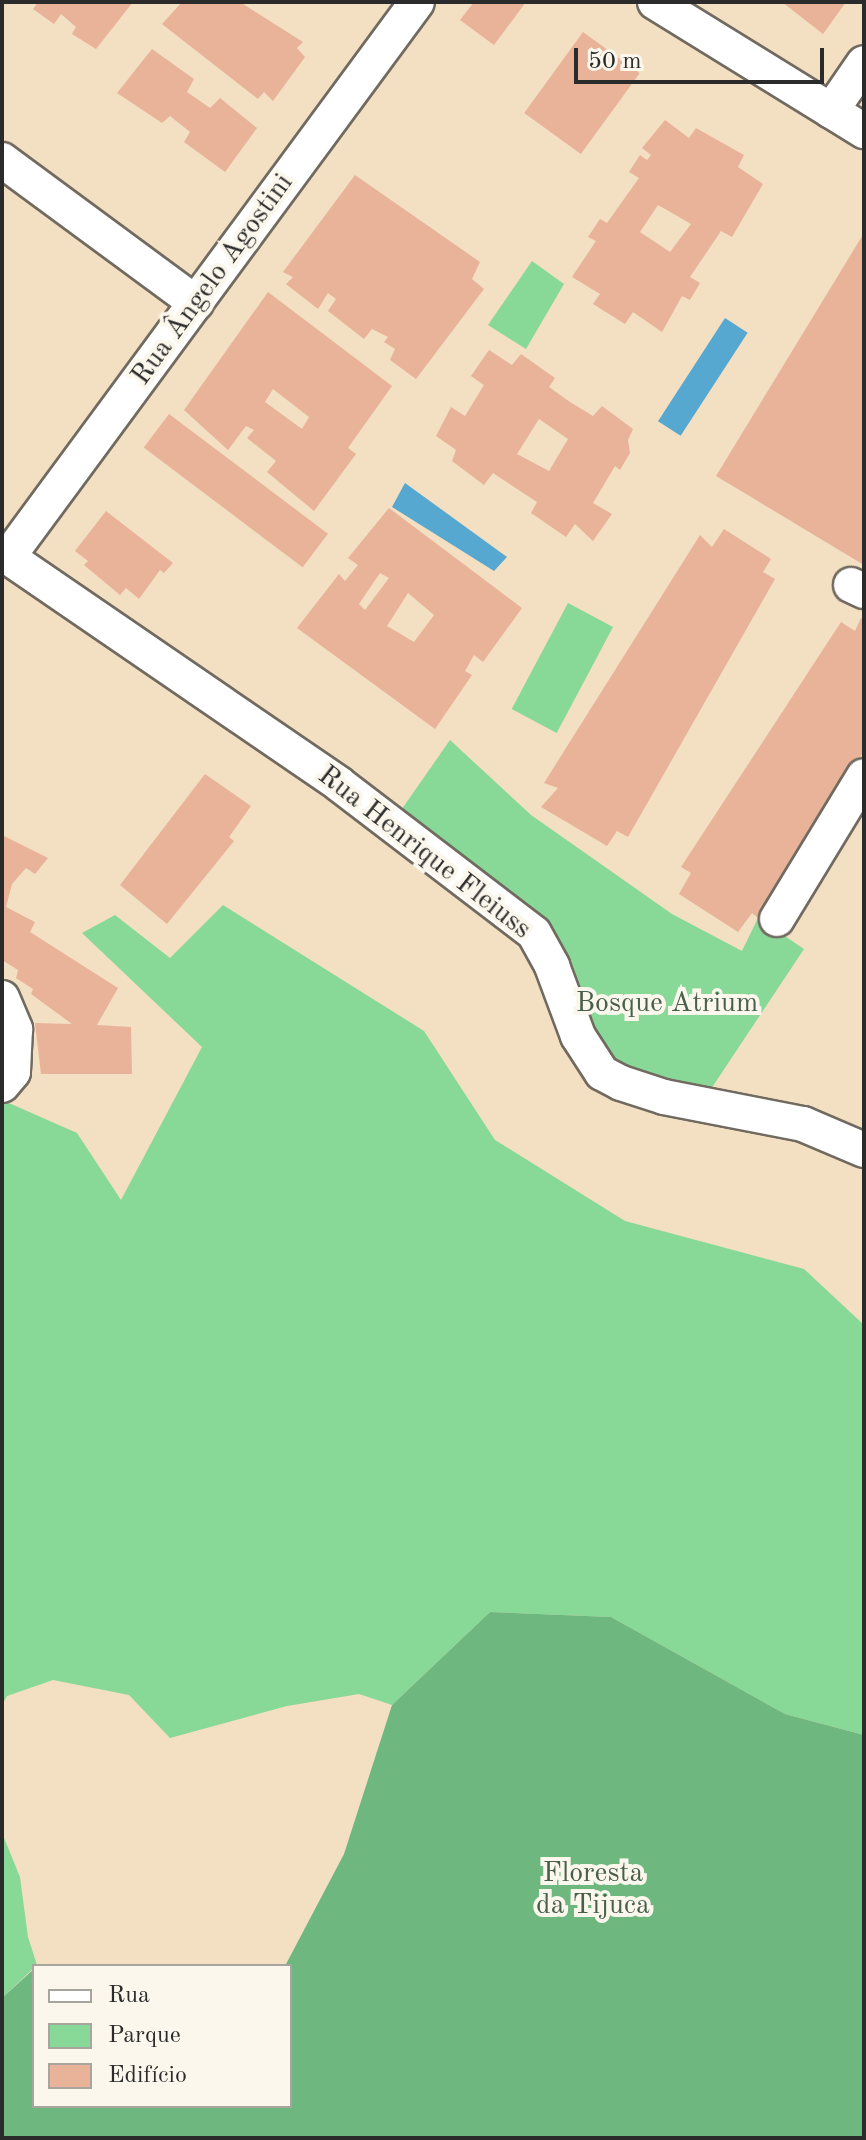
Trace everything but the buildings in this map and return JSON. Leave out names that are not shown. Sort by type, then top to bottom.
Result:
[{"type":"street","name":"Rua Ângelo Agostini","points":[[5,555],[196,303],[417,2]]},
{"type":"street","points":[[655,2],[864,131]]},
{"type":"street","points":[[831,111],[864,63]]},
{"type":"street","points":[[2,160],[196,303]]},
{"type":"street","name":"Rua Henrique Fleiuss","points":[[5,555],[339,784],[534,933],[552,966],[578,1036],[602,1073],[621,1083],[664,1097],[803,1124],[864,1150]]},
{"type":"street","points":[[777,919],[864,776]]},
{"type":"street","points":[[2,998],[15,1029],[13,1072],[2,1085]]},
{"type":"green space","points":[[532,261],[564,284],[526,349],[488,325]]},
{"type":"green space","points":[[568,603],[613,627],[557,733],[512,709]]},
{"type":"green space","name":"Bosque Atrium","points":[[450,740],[531,815],[672,914],[742,951],[758,918],[804,949],[705,1098],[605,1074],[554,945],[397,816]]},
{"type":"green space","points":[[223,905],[424,1031],[495,1140],[625,1221],[804,1269],[864,1325],[864,1735],[785,1714],[611,1617],[490,1612],[392,1705],[359,1694],[287,1706],[170,1738],[129,1695],[53,1680],[7,1696],[2,1705],[2,1100],[77,1133],[121,1200],[202,1047],[82,933],[115,915],[170,958]]},
{"type":"green space","name":"Floresta da Tijuca","points":[[490,1612],[611,1617],[785,1714],[864,1735],[864,2138],[2,2138],[2,1998],[32,1971],[32,2108],[292,2108],[292,1964],[286,1964],[344,1854],[392,1705]]},
{"type":"green space","points":[[2,1833],[20,1877],[28,1937],[37,1964],[32,1964],[32,1970],[2,1998]]},
{"type":"water","points":[[725,318],[748,333],[681,436],[658,421]]},
{"type":"water","points":[[405,483],[507,557],[494,571],[392,507]]}]
